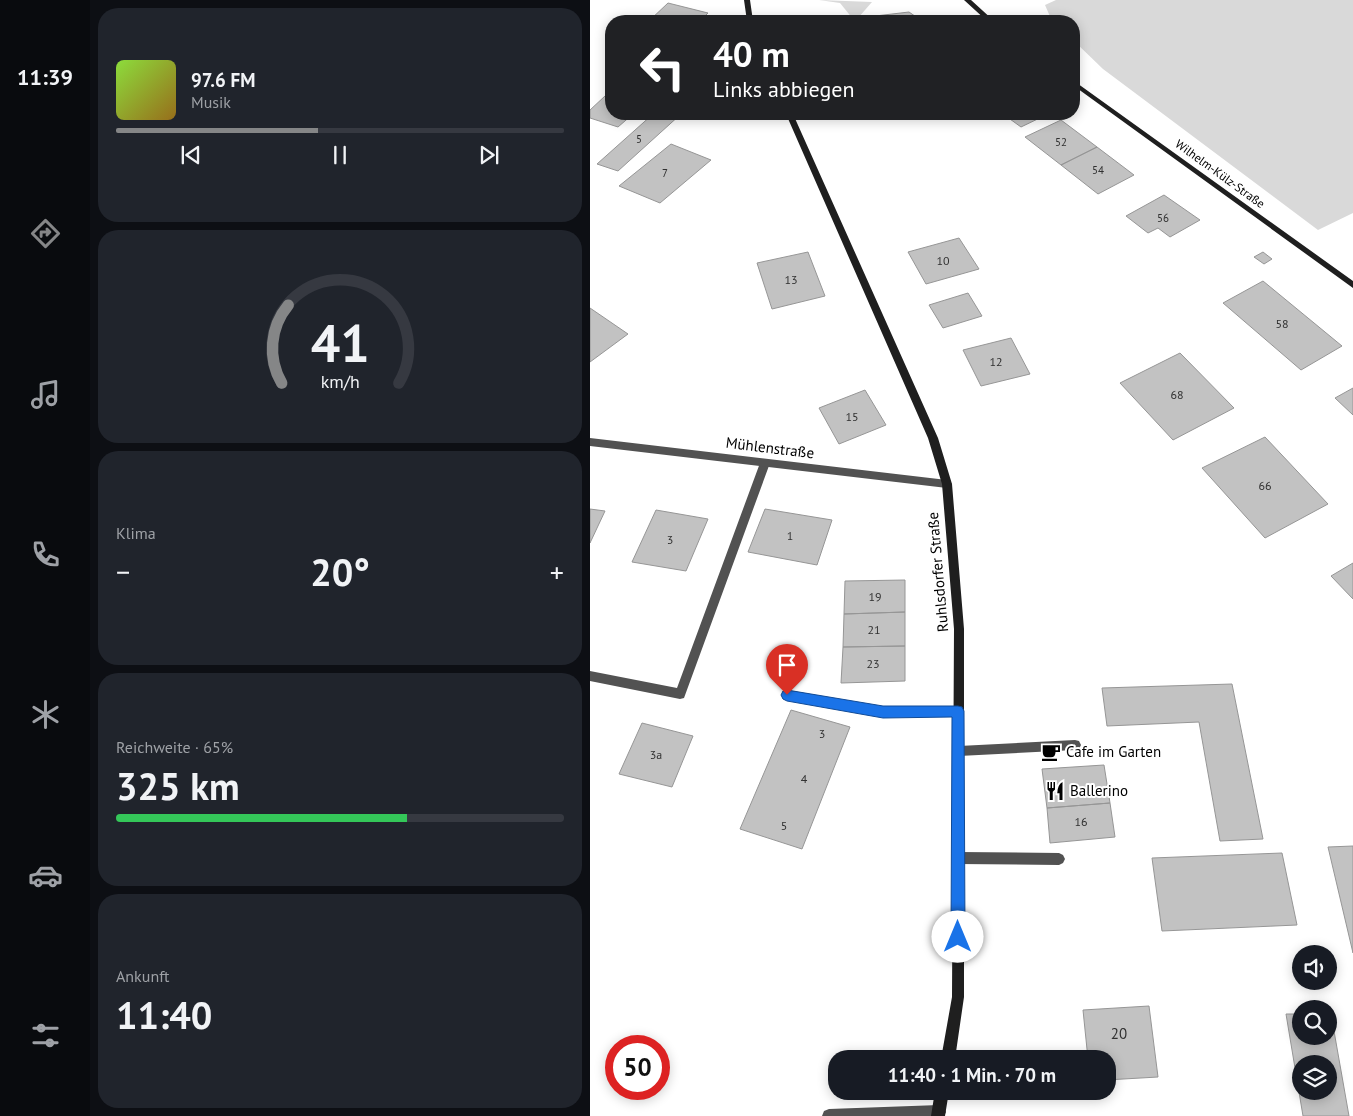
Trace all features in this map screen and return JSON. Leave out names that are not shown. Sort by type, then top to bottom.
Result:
[{"type":"main road","points":[[747,0],[749,15]]},
{"type":"main road","points":[[967,0],[984,15]]},
{"type":"main road","name":"Wilhelm-Külz-Straße","points":[[1080,87],[1353,285]]},
{"type":"main road","name":"Ruhlsdorfer Straße","points":[[792,120],[933,438],[947,484],[959,629],[958,997],[949,1050]]},
{"type":"main road","points":[[939,1114],[941,1100]]},
{"type":"street","name":"Mühlenstraße","points":[[590,442],[947,484]]},
{"type":"street","points":[[590,676],[680,694],[765,463]]},
{"type":"street","points":[[787,695],[883,712],[958,711]]},
{"type":"street","points":[[959,751],[1075,745]]},
{"type":"street","points":[[958,858],[1060,859]]},
{"type":"street","points":[[829,1116],[939,1114]]},
{"type":"shaded area","points":[[819,0],[872,2],[861,15],[850,15],[840,3]]},
{"type":"shaded area","points":[[1056,0],[1353,0],[1353,213],[1318,230],[1103,69],[1080,47],[1080,15],[1049,15],[1045,5]]},
{"type":"building","points":[[668,3],[708,13],[706,15],[655,15]]},
{"type":"building","points":[[909,12],[913,15],[884,15]]},
{"type":"building","points":[[605,96],[605,120],[626,120],[618,127],[590,118],[590,110]]},
{"type":"building","points":[[646,120],[674,120],[618,171],[597,164]]},
{"type":"building","points":[[1011,120],[1036,120],[1021,127]]},
{"type":"building","points":[[1061,120],[1097,147],[1061,165],[1025,137]]},
{"type":"building","points":[[671,144],[711,160],[660,203],[619,186]]},
{"type":"building","points":[[1097,147],[1134,175],[1098,194],[1061,165]]},
{"type":"building","points":[[1164,195],[1200,220],[1170,237],[1158,228],[1148,233],[1126,216]]},
{"type":"building","points":[[959,238],[979,269],[926,284],[908,252]]},
{"type":"building","points":[[808,252],[825,296],[772,309],[757,263]]},
{"type":"building","points":[[1263,252],[1272,259],[1264,264],[1254,257]]},
{"type":"building","points":[[1263,281],[1342,346],[1301,370],[1223,303]]},
{"type":"building","points":[[968,293],[982,316],[943,328],[929,305]]},
{"type":"building","points":[[590,308],[628,334],[590,362]]},
{"type":"building","points":[[1011,338],[1030,374],[981,386],[963,350]]},
{"type":"building","points":[[1180,353],[1234,408],[1173,440],[1120,383]]},
{"type":"building","points":[[1353,388],[1353,415],[1335,398]]},
{"type":"building","points":[[865,390],[886,425],[839,444],[819,408]]},
{"type":"building","points":[[1265,437],[1328,504],[1265,538],[1202,468]]},
{"type":"building","points":[[590,509],[605,511],[590,543]]},
{"type":"building","points":[[765,509],[832,520],[817,565],[748,552]]},
{"type":"building","points":[[656,510],[708,519],[686,571],[632,562]]},
{"type":"building","points":[[1353,563],[1353,599],[1331,576]]},
{"type":"building","points":[[905,580],[905,612],[844,614],[845,581]]},
{"type":"building","points":[[905,612],[905,646],[843,647],[844,614]]},
{"type":"building","points":[[905,646],[905,681],[841,683],[843,647]]},
{"type":"building","points":[[1232,684],[1263,839],[1220,841],[1199,722],[1107,726],[1102,688]]},
{"type":"building","points":[[791,710],[850,727],[802,849],[740,829]]},
{"type":"building","points":[[642,723],[693,736],[672,787],[619,774]]},
{"type":"building","points":[[1104,765],[1110,803],[1047,808],[1042,769]]},
{"type":"building","points":[[1110,803],[1115,837],[1050,843],[1047,808]]},
{"type":"building","points":[[1353,846],[1353,953],[1328,847]]},
{"type":"building","points":[[1282,853],[1297,925],[1162,931],[1152,858]]},
{"type":"building","points":[[1149,1006],[1158,1077],[1116,1079],[1116,1050],[1087,1050],[1083,1010]]},
{"type":"building","points":[[1286,1014],[1292,1014],[1292,1045],[1336,1045],[1349,1116],[1303,1116],[1300,1100],[1337,1100],[1337,1055],[1293,1055]]},
{"type":"place","name":"Cafe im Garten","points":[[1051,752]]},
{"type":"place","name":"Ballerino","points":[[1055,791]]},
{"type":"route","points":[[787,695],[883,712],[958,711],[958,937]]}]
